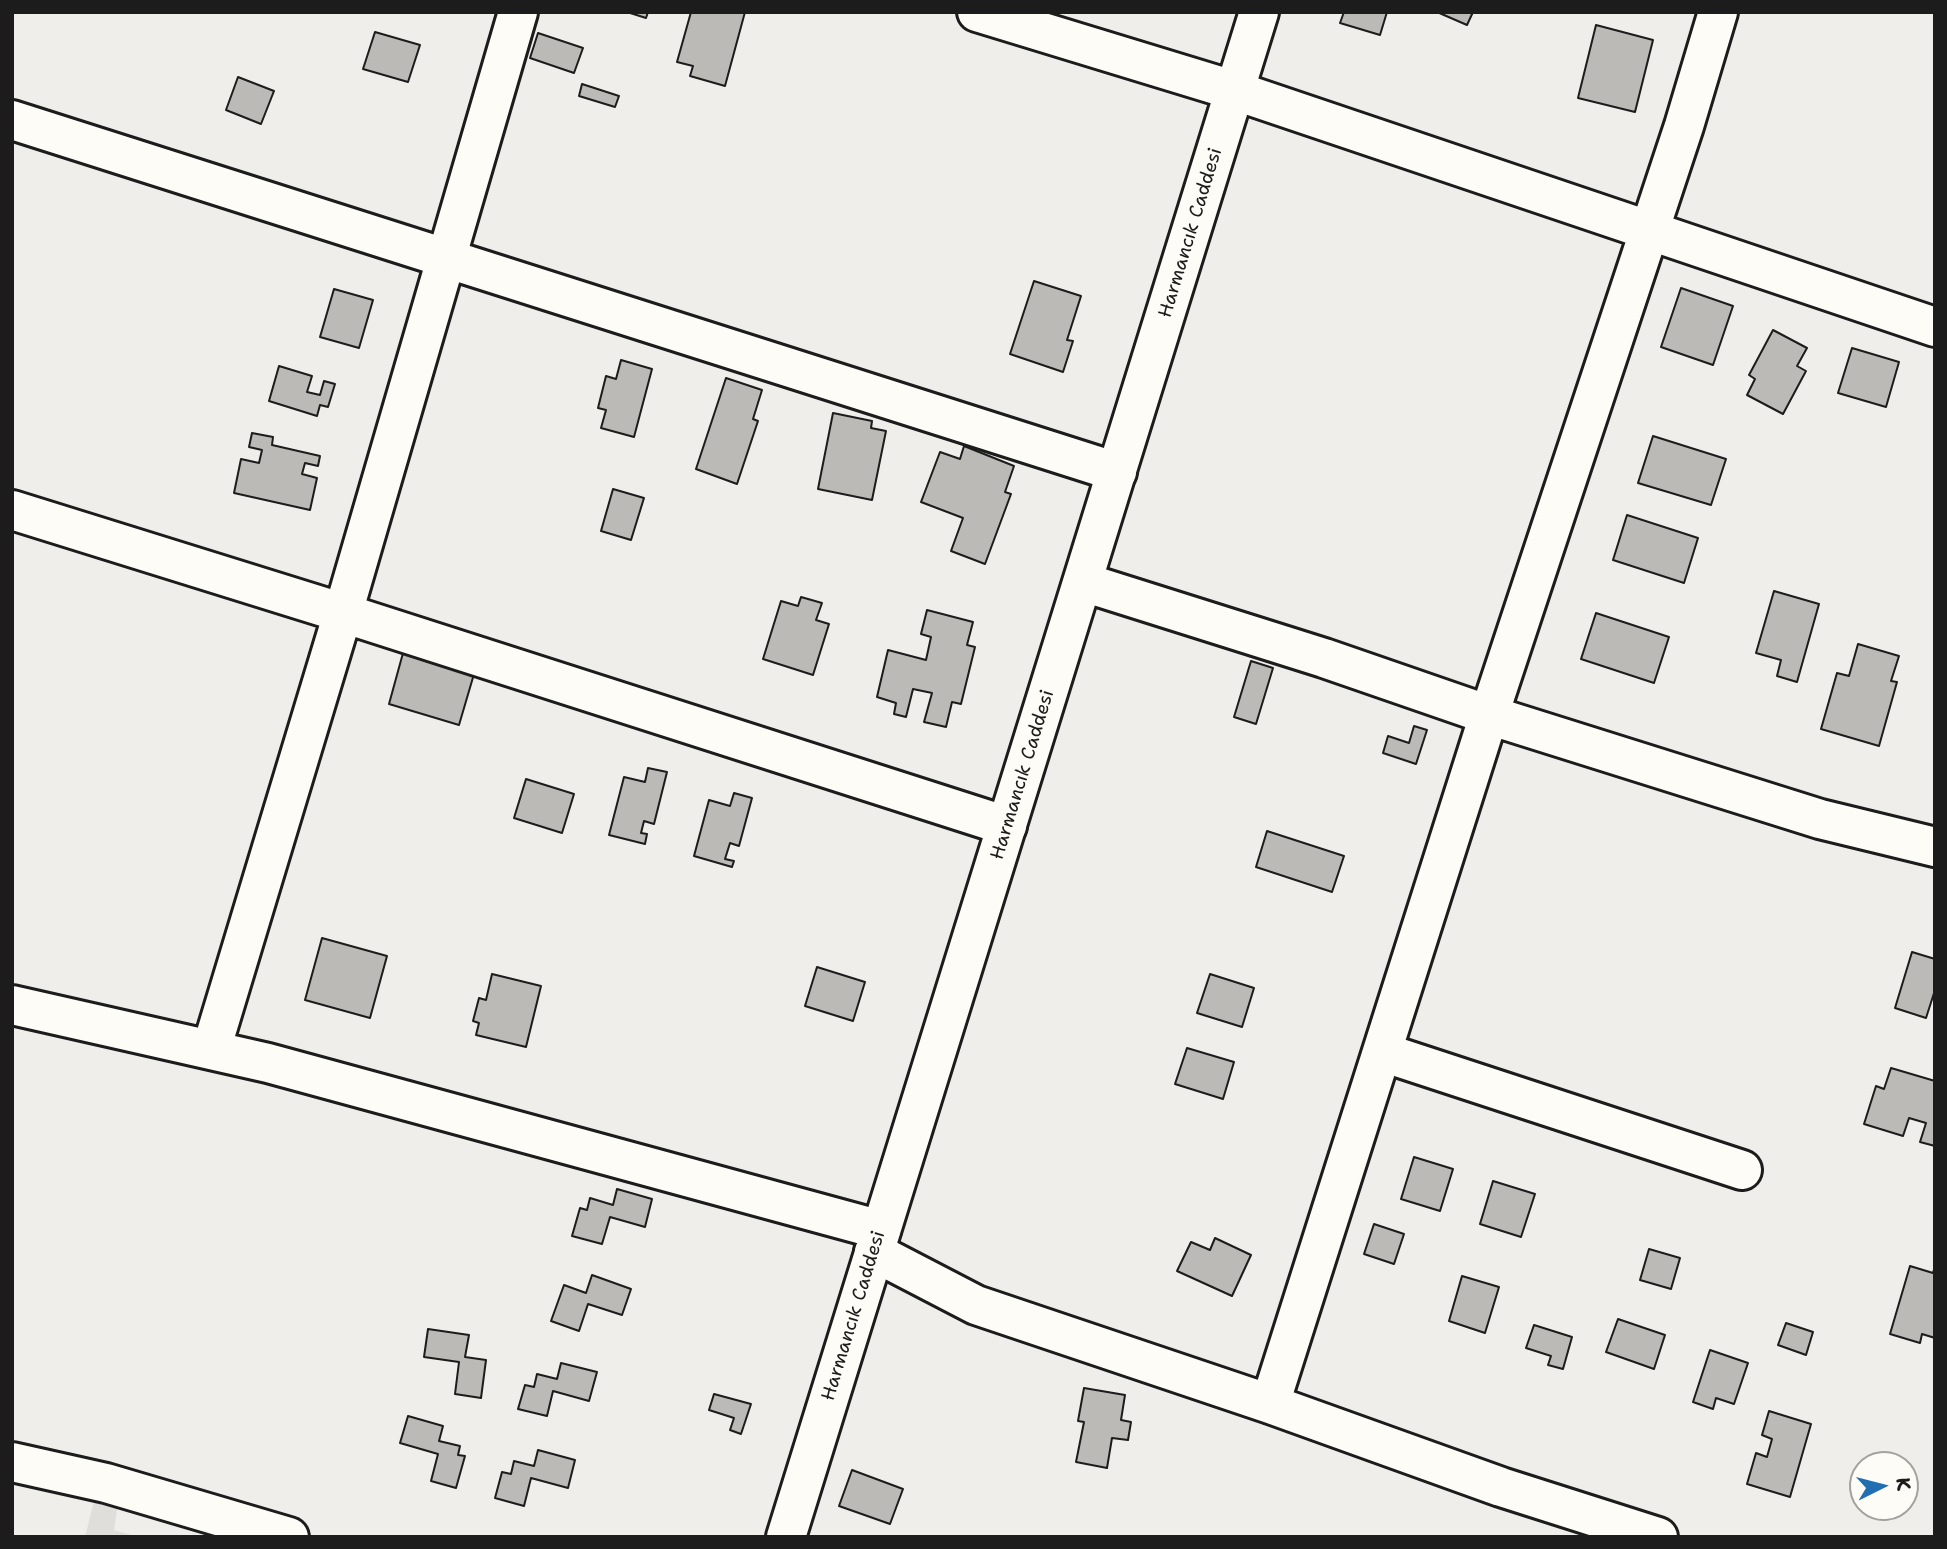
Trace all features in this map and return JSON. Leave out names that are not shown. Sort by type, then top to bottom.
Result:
[{"type":"street","points":[[211,1050],[343,613],[518,12]]},
{"type":"street","points":[[977,12],[1236,91],[1935,327]]},
{"type":"street","name":"Harmancık Caddesi","points":[[786,1537],[1259,12]]},
{"type":"street","points":[[1270,1404],[1489,715],[1684,127],[1718,12]]},
{"type":"street","points":[[12,120],[1117,472]]},
{"type":"street","points":[[12,510],[1007,826]]},
{"type":"street","points":[[1083,582],[1324,658],[1489,715],[1820,819],[1935,847]]},
{"type":"street","points":[[12,1005],[268,1063],[878,1241],[976,1305],[1270,1404],[1501,1487],[1658,1537]]},
{"type":"street","points":[[1382,1052],[1742,1170]]},
{"type":"street","points":[[12,1462],[106,1483],[289,1537]]},
{"type":"shaded area","points":[[94,1501],[118,1503],[114,1530],[139,1537],[85,1537]]},
{"type":"building","points":[[627,12],[648,12],[646,18]]},
{"type":"building","points":[[691,12],[745,12],[725,86],[690,76],[693,66],[677,62]]},
{"type":"building","points":[[1344,12],[1387,12],[1380,35],[1340,23]]},
{"type":"building","points":[[1437,12],[1473,12],[1467,25]]},
{"type":"building","points":[[1596,25],[1653,40],[1635,112],[1578,98]]},
{"type":"building","points":[[375,32],[420,45],[408,82],[363,69]]},
{"type":"building","points":[[538,33],[583,48],[574,73],[530,58]]},
{"type":"building","points":[[238,77],[274,91],[261,124],[226,110]]},
{"type":"building","points":[[582,84],[619,96],[615,107],[579,96]]},
{"type":"building","points":[[1034,281],[1081,296],[1067,340],[1073,341],[1063,372],[1010,354]]},
{"type":"building","points":[[1681,288],[1733,306],[1713,365],[1661,347]]},
{"type":"building","points":[[334,289],[373,300],[359,348],[320,337]]},
{"type":"building","points":[[1773,330],[1807,348],[1797,366],[1806,371],[1783,414],[1747,395],[1755,379],[1749,375]]},
{"type":"building","points":[[1852,348],[1899,362],[1886,407],[1838,393]]},
{"type":"building","points":[[621,360],[652,369],[634,437],[601,428],[606,410],[598,408],[606,376],[616,379]]},
{"type":"building","points":[[279,366],[312,376],[307,392],[320,395],[324,381],[335,384],[328,407],[320,405],[317,416],[269,401]]},
{"type":"building","points":[[726,378],[762,390],[753,419],[758,421],[737,484],[696,469]]},
{"type":"building","points":[[833,413],[872,421],[871,428],[886,431],[872,500],[818,489]]},
{"type":"building","points":[[252,433],[273,437],[272,445],[320,456],[318,466],[305,463],[302,474],[317,478],[310,510],[234,493],[241,459],[259,463],[262,450],[249,447]]},
{"type":"building","points":[[1653,436],[1726,459],[1711,505],[1638,483]]},
{"type":"building","points":[[964,446],[1014,466],[1005,492],[1011,494],[985,564],[951,551],[963,518],[921,502],[940,452],[960,459]]},
{"type":"building","points":[[613,489],[644,498],[631,540],[601,531]]},
{"type":"building","points":[[1627,515],[1698,538],[1684,583],[1613,560]]},
{"type":"building","points":[[1774,591],[1819,604],[1797,682],[1777,676],[1781,660],[1756,653]]},
{"type":"building","points":[[801,597],[822,603],[816,620],[829,624],[813,675],[763,659],[781,601],[798,606]]},
{"type":"building","points":[[927,610],[973,622],[967,645],[975,647],[961,704],[952,702],[946,727],[924,722],[932,693],[913,689],[906,717],[894,714],[896,703],[877,697],[888,650],[926,660],[931,637],[921,634]]},
{"type":"building","points":[[1596,613],[1669,637],[1654,683],[1581,659]]},
{"type":"building","points":[[1858,644],[1899,656],[1891,681],[1897,682],[1879,746],[1821,729],[1837,673],[1849,676]]},
{"type":"building","points":[[403,653],[474,674],[459,725],[389,704]]},
{"type":"building","points":[[1251,661],[1273,668],[1256,724],[1234,717]]},
{"type":"building","points":[[1414,726],[1427,730],[1416,764],[1383,753],[1388,736],[1409,743]]},
{"type":"building","points":[[648,768],[667,772],[654,824],[644,821],[641,833],[647,834],[645,844],[609,835],[624,777],[645,782]]},
{"type":"building","points":[[526,779],[574,794],[562,833],[514,818]]},
{"type":"building","points":[[734,793],[752,798],[739,846],[730,843],[725,859],[734,861],[732,867],[694,856],[709,800],[730,806]]},
{"type":"building","points":[[1267,831],[1344,856],[1332,892],[1256,867]]},
{"type":"building","points":[[322,938],[387,956],[370,1018],[305,1000]]},
{"type":"building","points":[[1912,952],[1935,959],[1935,990],[1926,1018],[1895,1008]]},
{"type":"building","points":[[817,967],[865,982],[853,1021],[805,1006]]},
{"type":"building","points":[[492,974],[541,986],[526,1047],[476,1035],[479,1023],[473,1021],[479,998],[486,1000]]},
{"type":"building","points":[[1210,974],[1254,988],[1242,1027],[1197,1013]]},
{"type":"building","points":[[1187,1048],[1234,1062],[1223,1099],[1175,1084]]},
{"type":"building","points":[[1891,1068],[1935,1081],[1935,1146],[1920,1142],[1926,1123],[1909,1118],[1903,1136],[1864,1124],[1876,1086],[1884,1089]]},
{"type":"building","points":[[1414,1157],[1453,1169],[1440,1211],[1401,1199]]},
{"type":"building","points":[[1493,1181],[1535,1194],[1521,1237],[1480,1224]]},
{"type":"building","points":[[617,1189],[652,1199],[645,1227],[610,1217],[602,1244],[572,1236],[580,1208],[587,1210],[590,1198],[613,1205]]},
{"type":"building","points":[[1374,1224],[1404,1234],[1394,1264],[1364,1254]]},
{"type":"building","points":[[1215,1238],[1251,1255],[1232,1296],[1177,1271],[1191,1242],[1210,1250]]},
{"type":"building","points":[[1649,1249],[1680,1258],[1671,1289],[1640,1280]]},
{"type":"building","points":[[1910,1266],[1933,1273],[1935,1266],[1935,1338],[1922,1334],[1920,1343],[1890,1334]]},
{"type":"building","points":[[592,1275],[631,1289],[622,1315],[588,1304],[579,1331],[551,1321],[564,1285],[586,1293]]},
{"type":"building","points":[[1462,1276],[1499,1287],[1485,1333],[1449,1321]]},
{"type":"building","points":[[1618,1319],[1665,1335],[1654,1369],[1606,1352]]},
{"type":"building","points":[[1786,1323],[1813,1332],[1806,1355],[1778,1345]]},
{"type":"building","points":[[1534,1325],[1572,1337],[1563,1369],[1548,1365],[1551,1356],[1526,1348]]},
{"type":"building","points":[[428,1329],[469,1335],[465,1357],[486,1360],[481,1398],[455,1394],[459,1362],[424,1357]]},
{"type":"building","points":[[1710,1350],[1748,1363],[1734,1404],[1716,1398],[1713,1409],[1693,1402]]},
{"type":"building","points":[[561,1363],[597,1372],[589,1401],[553,1391],[547,1416],[518,1409],[525,1385],[534,1387],[537,1374],[557,1379]]},
{"type":"building","points":[[1084,1388],[1125,1395],[1121,1420],[1131,1422],[1128,1440],[1112,1438],[1107,1468],[1076,1462],[1084,1422],[1078,1421]]},
{"type":"building","points":[[714,1394],[751,1404],[741,1434],[730,1430],[734,1418],[709,1410]]},
{"type":"building","points":[[1769,1411],[1811,1424],[1790,1497],[1747,1484],[1756,1453],[1767,1457],[1772,1439],[1762,1435]]},
{"type":"building","points":[[408,1416],[443,1426],[439,1441],[460,1446],[458,1455],[465,1456],[456,1488],[431,1481],[438,1454],[400,1443]]},
{"type":"building","points":[[538,1450],[575,1460],[568,1488],[531,1478],[524,1506],[495,1498],[502,1472],[511,1474],[514,1461],[534,1466]]},
{"type":"building","points":[[852,1470],[903,1489],[890,1524],[839,1506]]}]
